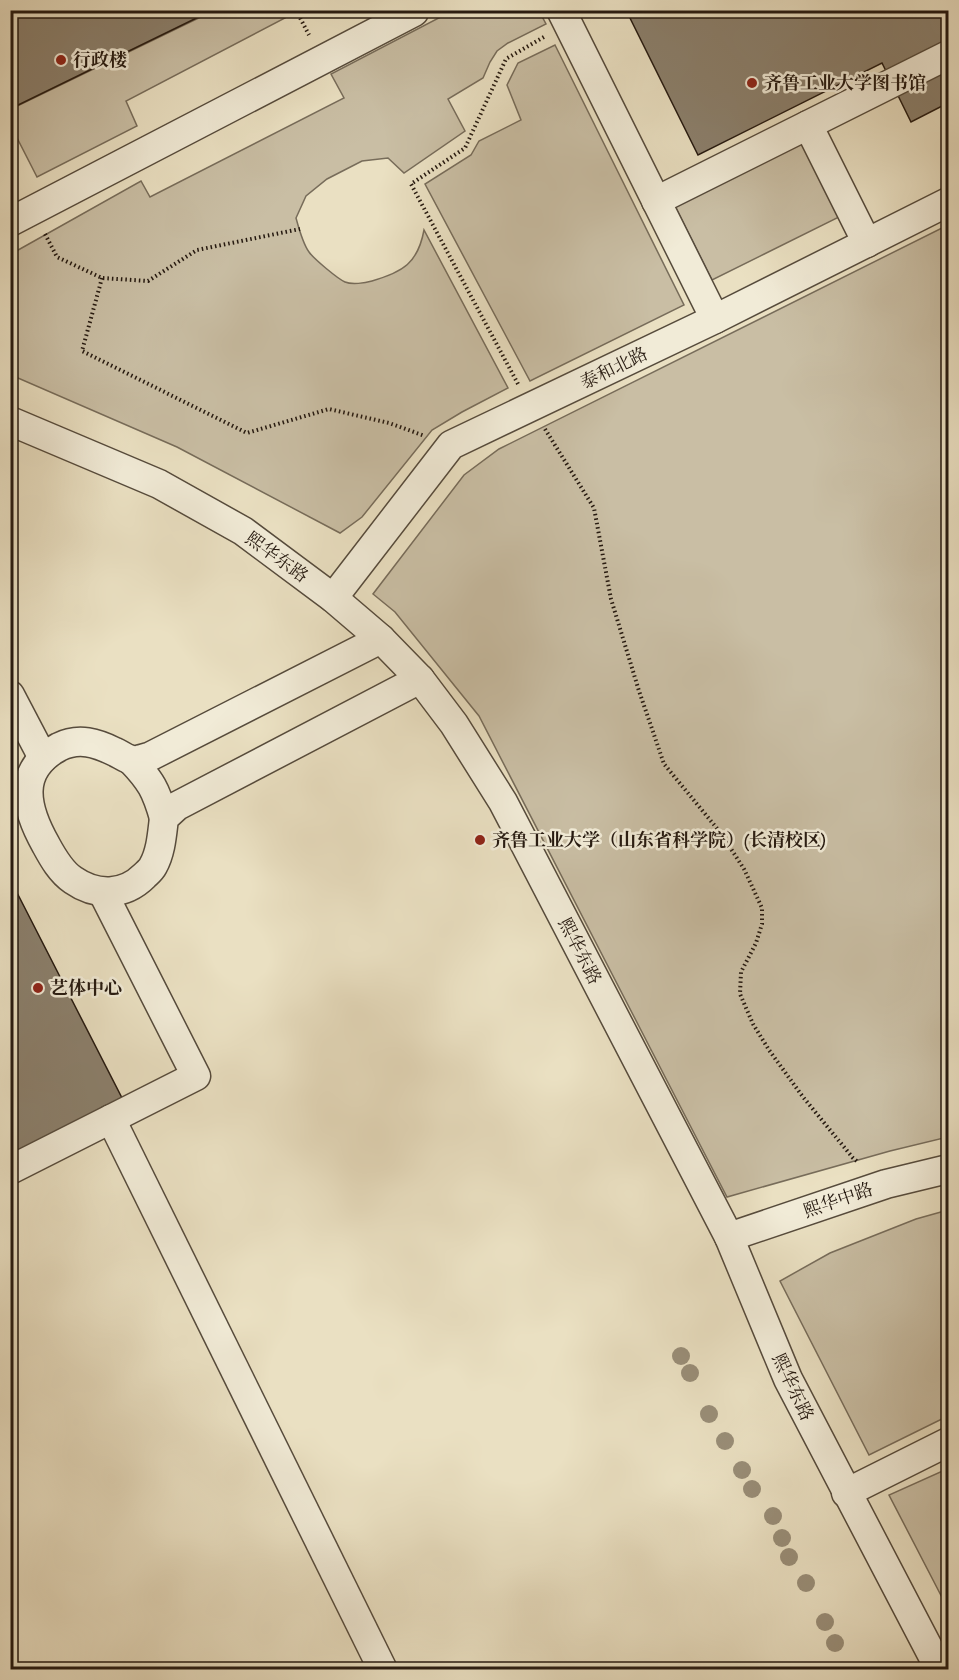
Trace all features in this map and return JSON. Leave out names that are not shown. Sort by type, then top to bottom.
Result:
[{"type":"street","points":[[21,216],[414,11]]},
{"type":"street","points":[[564,17],[715,319]]},
{"type":"street","points":[[656,201],[948,55]]},
{"type":"street","points":[[808,125],[867,243]]},
{"type":"street","name":"泰和北路","points":[[333,598],[451,445],[715,319],[948,202]]},
{"type":"street","name":"熙华东路","points":[[10,421],[159,484],[243,531],[333,598],[381,639],[420,679],[454,724],[503,802],[729,1237],[788,1379],[940,1670]]},
{"type":"street","points":[[131,760],[149,757],[381,639]]},
{"type":"street","points":[[164,818],[177,806],[420,679]]},
{"type":"street","points":[[10,695],[43,758]]},
{"type":"street","points":[[79,742],[98,743],[131,760],[147,777],[157,796],[164,818],[161,843],[152,867],[138,882],[120,891],[103,893],[73,880],[57,864],[38,830],[31,810],[28,793],[31,776],[38,762],[43,758],[60,746],[79,742]]},
{"type":"street","points":[[10,1170],[195,1076],[103,893]]},
{"type":"street","points":[[111,1119],[382,1670]]},
{"type":"street","name":"熙华中路","points":[[729,1237],[886,1184],[948,1170]]},
{"type":"street","points":[[846,1493],[948,1442]]},
{"type":"path","points":[[564,17],[506,59],[465,148],[411,184],[531,407],[594,508],[611,599],[664,764],[720,832],[744,869],[762,908],[762,924],[741,972],[740,994],[753,1024],[803,1097],[854,1158],[886,1184]]},
{"type":"path","points":[[21,216],[57,257],[102,278],[148,280],[197,250],[300,229]]},
{"type":"path","points":[[102,278],[82,351],[247,433],[329,409],[389,423],[451,445]]},
{"type":"shaded area","points":[[213,11],[281,11],[285,18],[126,101],[137,126],[37,177],[11,126],[11,109]]},
{"type":"shaded area","points":[[452,11],[539,11],[546,24],[497,51],[483,78],[448,99],[465,131],[404,173],[388,158],[362,161],[327,179],[306,196],[296,218],[309,252],[337,277],[351,283],[372,281],[400,270],[418,251],[424,230],[508,388],[432,430],[362,517],[340,533],[177,447],[11,375],[11,254],[141,181],[150,197],[344,98],[331,74]]},
{"type":"shaded area","points":[[555,45],[684,305],[530,381],[425,184],[471,155],[479,141],[521,120],[507,85],[518,63]]},
{"type":"shaded area","points":[[802,143],[839,217],[712,280],[675,206]]},
{"type":"shaded area","points":[[948,225],[948,1137],[727,1197],[479,716],[395,612],[373,594],[464,475],[499,449]]},
{"type":"shaded area","points":[[948,1210],[948,1416],[869,1455],[780,1281],[830,1253],[916,1219]]},
{"type":"shaded area","points":[[947,1469],[948,1472],[948,1609],[889,1495]]},
{"type":"building","name":"行政楼","points":[[10,10],[213,10],[10,109]]},
{"type":"building","name":"齐鲁工业大学图书馆","points":[[626,10],[948,10],[948,103],[911,122],[882,63],[698,155]]},
{"type":"building","name":"艺体中心","points":[[10,879],[122,1098],[10,1155]]},
{"type":"place","name":"行政楼","points":[[61,60]]},
{"type":"place","name":"齐鲁工业大学图书馆","points":[[752,83]]},
{"type":"place","name":"齐鲁工业大学（山东省科学院）(长清校区)","points":[[480,840]]},
{"type":"place","name":"艺体中心","points":[[38,988]]}]
